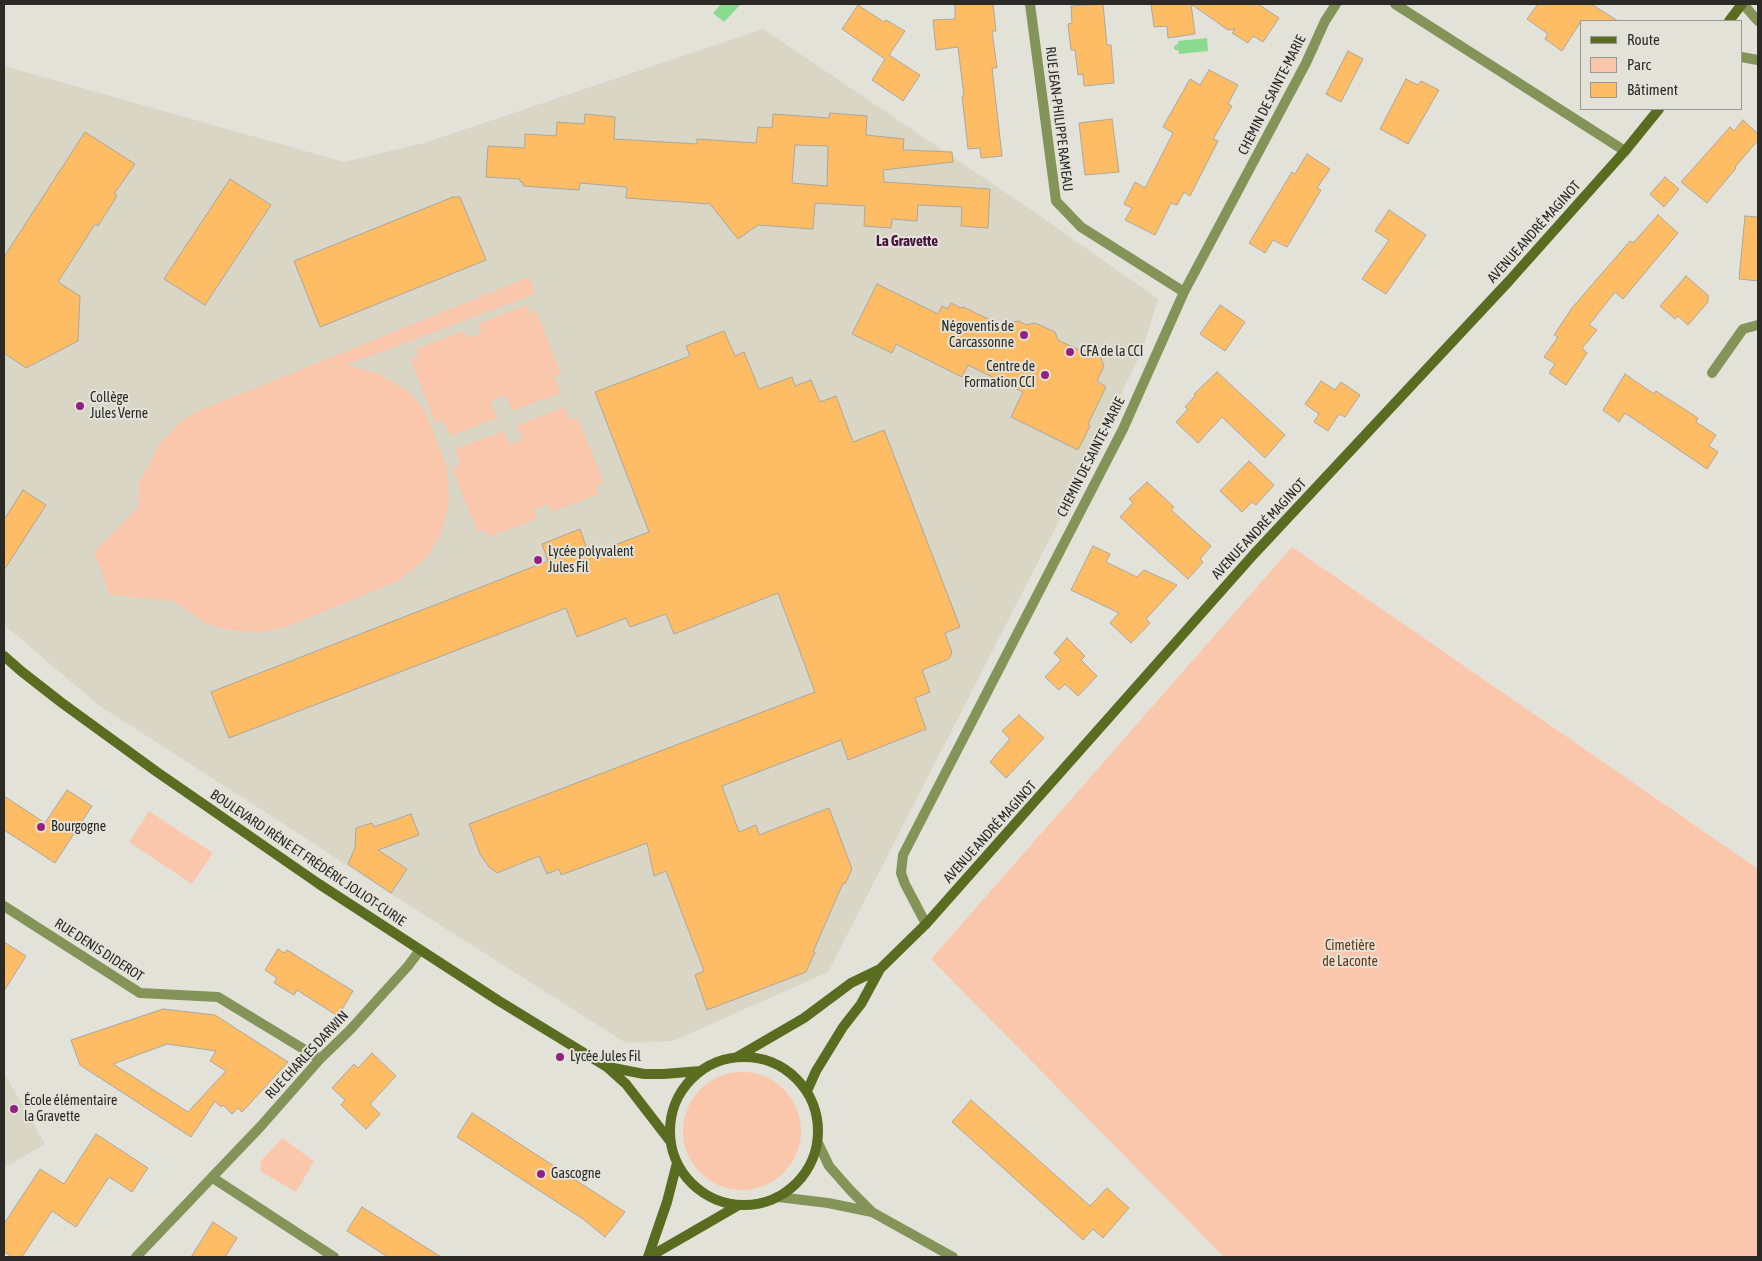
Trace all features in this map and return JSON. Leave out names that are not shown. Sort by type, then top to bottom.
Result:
[{"type":"street","name":"RUE JEAN-PHILIPPE RAMEAU","points":[[1030,4],[1056,201],[1081,227],[1184,292]]},
{"type":"street","name":"CHEMIN DE SAINTE-MARIE","points":[[926,924],[904,884],[901,873],[902,855],[1123,428],[1184,292],[1306,63],[1325,21],[1336,4]]},
{"type":"street","points":[[1395,4],[1625,151]]},
{"type":"street","points":[[1730,20],[1742,4],[1758,21]]},
{"type":"street","points":[[1742,57],[1757,58]]},
{"type":"street","name":"AVENUE ANDRÉ MAGINOT","points":[[807,1091],[816,1071],[843,1027],[861,1004],[880,969],[926,924],[1254,554],[1509,281],[1625,151],[1658,110]]},
{"type":"street","points":[[1712,373],[1743,329],[1758,325]]},
{"type":"street","name":"BOULEVARD IRÈNE ET FRÉDÉRIC JOLIOT-CURIE","points":[[4,656],[62,702],[191,796],[319,884],[499,1002],[607,1067],[626,1084],[670,1141]]},
{"type":"street","name":"RUE DENIS DIDEROT","points":[[4,906],[140,993],[218,997],[320,1059]]},
{"type":"street","name":"RUE CHARLES DARWIN","points":[[136,1257],[286,1099],[320,1059],[350,1030],[408,966],[420,950]]},
{"type":"street","name":"AVENUE ANDRÉ MAGINOT","points":[[737,1057],[804,1018],[851,983],[880,969]]},
{"type":"street","points":[[818,1143],[804,1175],[778,1197],[759,1203],[739,1205],[714,1199],[692,1184],[677,1163],[670,1141],[672,1114],[682,1090],[700,1071],[718,1061],[737,1057],[764,1059],[789,1071],[807,1091],[817,1116],[818,1143],[829,1166],[851,1191],[872,1212],[953,1257]]},
{"type":"street","name":"BOULEVARD IRÈNE ET FRÉDÉRIC JOLIOT-CURIE","points":[[607,1067],[644,1074],[700,1071]]},
{"type":"street","points":[[648,1257],[667,1202],[677,1163]]},
{"type":"street","points":[[212,1178],[334,1257]]},
{"type":"street","points":[[778,1197],[828,1203],[872,1212]]},
{"type":"street","points":[[648,1257],[739,1205]]},
{"type":"shaded area","points":[[721,4],[741,4],[724,22],[713,13]]},
{"type":"shaded area","name":"Lycée polyvalent Jules Fil","points":[[763,29],[1033,211],[1158,299],[1142,351],[1059,521],[828,972],[673,1041],[626,1043],[100,706],[4,625],[4,66],[344,162],[424,143]]},
{"type":"shaded area","points":[[1207,38],[1208,51],[1179,54],[1179,51],[1174,49],[1178,41]]},
{"type":"shaded area","name":"École élémentaire la Gravette","points":[[4,1073],[45,1144],[4,1168]]},
{"type":"green space","points":[[529,277],[535,294],[346,365],[377,373],[409,392],[425,411],[447,468],[449,503],[441,533],[427,557],[398,581],[288,626],[257,633],[231,630],[206,624],[174,601],[110,595],[94,552],[138,507],[139,483],[160,443],[180,422],[198,411]]},
{"type":"green space","points":[[527,305],[530,313],[536,311],[561,374],[554,376],[561,393],[512,411],[506,395],[491,401],[497,418],[450,436],[443,420],[435,423],[411,360],[419,357],[416,349],[464,331],[467,338],[481,333],[478,324]]},
{"type":"green space","points":[[565,407],[570,420],[577,417],[604,482],[596,485],[599,494],[551,512],[548,504],[534,510],[537,519],[488,537],[485,529],[478,532],[452,468],[461,464],[455,449],[504,431],[509,445],[523,439],[517,425]]},
{"type":"green space","name":"Cimetière de Laconte","points":[[1292,547],[1758,869],[1758,1257],[1224,1257],[931,959]]},
{"type":"green space","points":[[149,811],[213,853],[192,884],[129,842]]},
{"type":"green space","points":[[742,1072],[765,1076],[784,1089],[797,1108],[801,1131],[797,1154],[784,1173],[765,1186],[742,1190],[719,1186],[700,1173],[687,1154],[683,1131],[687,1108],[700,1089],[719,1076]]},
{"type":"green space","points":[[282,1138],[314,1161],[296,1192],[260,1171],[261,1161]]},
{"type":"building","points":[[955,4],[993,4],[996,31],[992,31],[997,68],[992,68],[1002,156],[981,158],[980,148],[968,149],[958,47],[936,50],[933,20],[955,19]]},
{"type":"building","points":[[1103,4],[1107,45],[1111,45],[1114,83],[1084,86],[1083,74],[1078,75],[1075,50],[1071,50],[1068,24],[1072,23],[1071,6]]},
{"type":"building","points":[[1151,4],[1191,4],[1195,34],[1168,38],[1167,26],[1154,27]]},
{"type":"building","points":[[1191,4],[1258,4],[1279,18],[1263,42],[1253,36],[1248,43],[1232,33],[1235,29],[1228,30]]},
{"type":"building","points":[[1538,4],[1591,4],[1616,20],[1580,20],[1562,51],[1545,39],[1548,34],[1527,19]]},
{"type":"building","points":[[858,5],[884,22],[886,20],[905,31],[889,55],[920,75],[903,101],[872,80],[885,59],[842,29]]},
{"type":"building","points":[[1348,51],[1363,59],[1341,102],[1326,94]]},
{"type":"building","points":[[1209,70],[1238,85],[1228,104],[1232,106],[1213,139],[1218,141],[1190,196],[1184,192],[1177,205],[1171,203],[1155,235],[1125,220],[1132,208],[1124,204],[1135,182],[1145,188],[1173,133],[1163,127],[1190,79],[1200,85]]},
{"type":"building","points":[[1406,79],[1418,85],[1421,81],[1439,90],[1408,144],[1380,129]]},
{"type":"building","points":[[830,113],[867,116],[866,135],[904,139],[903,150],[952,152],[953,162],[883,170],[884,182],[990,189],[988,228],[961,226],[962,207],[918,205],[917,221],[892,219],[891,228],[864,226],[865,206],[815,203],[813,229],[758,225],[738,239],[710,204],[626,198],[627,187],[580,183],[579,190],[523,186],[523,182],[520,182],[520,179],[486,177],[488,146],[525,148],[525,134],[556,136],[557,122],[584,124],[585,114],[615,117],[614,139],[697,144],[697,139],[756,143],[758,127],[772,128],[773,114],[829,118]],"holes":[[[795,145],[828,146],[827,186],[792,183]]]},
{"type":"building","points":[[1112,119],[1119,172],[1085,175],[1079,123]]},
{"type":"building","points":[[1743,120],[1758,134],[1758,140],[1707,203],[1681,182],[1730,127],[1734,131]]},
{"type":"building","points":[[85,132],[135,164],[114,194],[117,196],[98,226],[95,224],[58,282],[80,296],[78,341],[26,368],[4,353],[4,257]]},
{"type":"building","points":[[1307,154],[1330,169],[1317,188],[1321,190],[1287,247],[1273,240],[1265,253],[1249,243],[1292,172],[1295,174]]},
{"type":"building","points":[[1665,177],[1679,189],[1664,207],[1650,194]]},
{"type":"building","points":[[230,179],[271,205],[205,305],[164,279]]},
{"type":"building","points":[[453,197],[460,197],[486,260],[320,327],[294,261]]},
{"type":"building","points":[[1389,210],[1426,235],[1386,294],[1362,279],[1389,240],[1375,231]]},
{"type":"building","points":[[1658,215],[1678,233],[1623,299],[1615,292],[1589,325],[1597,330],[1582,348],[1587,353],[1566,385],[1549,373],[1555,364],[1544,357],[1558,337],[1554,335],[1572,308],[1630,241],[1633,243]]},
{"type":"building","points":[[1745,216],[1758,217],[1758,281],[1739,279]]},
{"type":"building","points":[[1686,276],[1708,295],[1708,302],[1688,325],[1678,316],[1675,319],[1660,306]]},
{"type":"building","name":"Centre de Formation CCI","points":[[877,284],[938,314],[942,306],[948,309],[951,303],[999,324],[1019,321],[1026,325],[1035,323],[1055,332],[1058,340],[1101,358],[1104,366],[1097,381],[1106,387],[1078,450],[1011,417],[1023,392],[968,365],[962,377],[896,344],[892,353],[852,334]]},
{"type":"building","points":[[1220,305],[1245,322],[1225,351],[1200,334]]},
{"type":"building","points":[[724,331],[735,356],[744,352],[759,389],[792,377],[795,386],[811,380],[820,402],[836,396],[853,442],[884,430],[960,627],[945,633],[952,653],[949,659],[922,670],[930,692],[915,698],[926,729],[848,760],[841,740],[722,786],[739,832],[756,825],[759,835],[829,808],[852,869],[845,884],[843,883],[806,972],[707,1010],[695,975],[704,971],[666,871],[654,876],[647,843],[561,875],[559,869],[547,874],[539,856],[497,873],[489,867],[480,854],[469,824],[815,692],[778,593],[674,634],[666,614],[630,627],[626,618],[577,637],[566,608],[229,738],[211,692],[548,561],[542,544],[580,529],[589,555],[649,532],[595,392],[690,356],[686,346]]},
{"type":"building","points":[[1217,372],[1285,435],[1265,458],[1222,417],[1198,443],[1176,422],[1188,409],[1185,407],[1195,396],[1194,394]]},
{"type":"building","points":[[1625,374],[1654,394],[1656,391],[1698,418],[1696,422],[1716,435],[1709,446],[1718,452],[1707,469],[1625,413],[1619,422],[1603,410]]},
{"type":"building","points":[[1321,381],[1335,390],[1341,382],[1360,395],[1345,417],[1339,414],[1328,431],[1314,422],[1319,414],[1305,404]]},
{"type":"building","points":[[1249,461],[1274,485],[1256,505],[1252,502],[1242,512],[1220,491]]},
{"type":"building","points":[[1147,482],[1174,507],[1171,510],[1211,546],[1200,559],[1203,562],[1188,579],[1120,517],[1133,503],[1129,499]]},
{"type":"building","points":[[23,490],[46,505],[4,570],[4,520]]},
{"type":"building","points":[[1093,546],[1110,554],[1106,562],[1137,577],[1144,570],[1177,585],[1146,619],[1150,623],[1131,643],[1110,623],[1119,613],[1071,590]]},
{"type":"building","points":[[1067,638],[1085,656],[1081,660],[1097,676],[1078,696],[1065,684],[1059,690],[1045,677],[1061,660],[1054,653]]},
{"type":"building","points":[[1019,715],[1044,738],[1006,778],[990,762],[1010,739],[1002,731]]},
{"type":"building","name":"Bourgogne","points":[[67,790],[92,806],[55,863],[4,830],[4,796],[45,823]]},
{"type":"building","points":[[411,814],[419,835],[378,850],[407,869],[391,893],[348,864],[355,848],[356,828],[372,823],[374,827]]},
{"type":"building","points":[[4,942],[26,956],[4,991]]},
{"type":"building","points":[[278,949],[284,953],[287,950],[353,991],[338,1016],[297,990],[294,995],[274,983],[277,978],[265,970]]},
{"type":"building","points":[[163,1009],[215,1015],[288,1062],[242,1112],[238,1108],[232,1114],[223,1105],[221,1107],[215,1101],[191,1137],[80,1065],[71,1040]],"holes":[[[167,1044],[216,1051],[210,1061],[226,1071],[188,1112],[113,1064]]]},
{"type":"building","points":[[372,1053],[396,1076],[370,1104],[380,1114],[366,1129],[341,1105],[345,1100],[332,1088],[354,1064],[358,1068]]},
{"type":"building","points":[[971,1100],[1090,1206],[1107,1188],[1129,1208],[1103,1238],[1093,1229],[1083,1240],[952,1122]]},
{"type":"building","name":"Gascogne","points":[[472,1113],[625,1212],[605,1237],[583,1219],[457,1137]]},
{"type":"building","points":[[96,1134],[148,1168],[132,1192],[109,1177],[76,1227],[52,1211],[22,1257],[13,1257],[4,1252],[4,1224],[40,1169],[64,1184]]},
{"type":"building","points":[[362,1207],[441,1257],[388,1257],[347,1231]]},
{"type":"building","points":[[213,1222],[237,1238],[225,1257],[191,1257]]},
{"type":"place","name":"Négoventis de Carcassonne","points":[[1024,335]]},
{"type":"place","name":"CFA de la CCI","points":[[1070,352]]},
{"type":"place","name":"Centre de Formation CCI","points":[[1045,375]]},
{"type":"place","name":"Collège Jules Verne","points":[[80,406]]},
{"type":"place","name":"Lycée polyvalent Jules Fil","points":[[538,560]]},
{"type":"place","name":"Bourgogne","points":[[41,827]]},
{"type":"place","name":"Lycée Jules Fil","points":[[560,1057]]},
{"type":"place","name":"École élémentaire la Gravette","points":[[14,1109]]},
{"type":"place","name":"Gascogne","points":[[541,1174]]},
{"type":"district","name":"La Gravette","points":[[907,241]]}]
